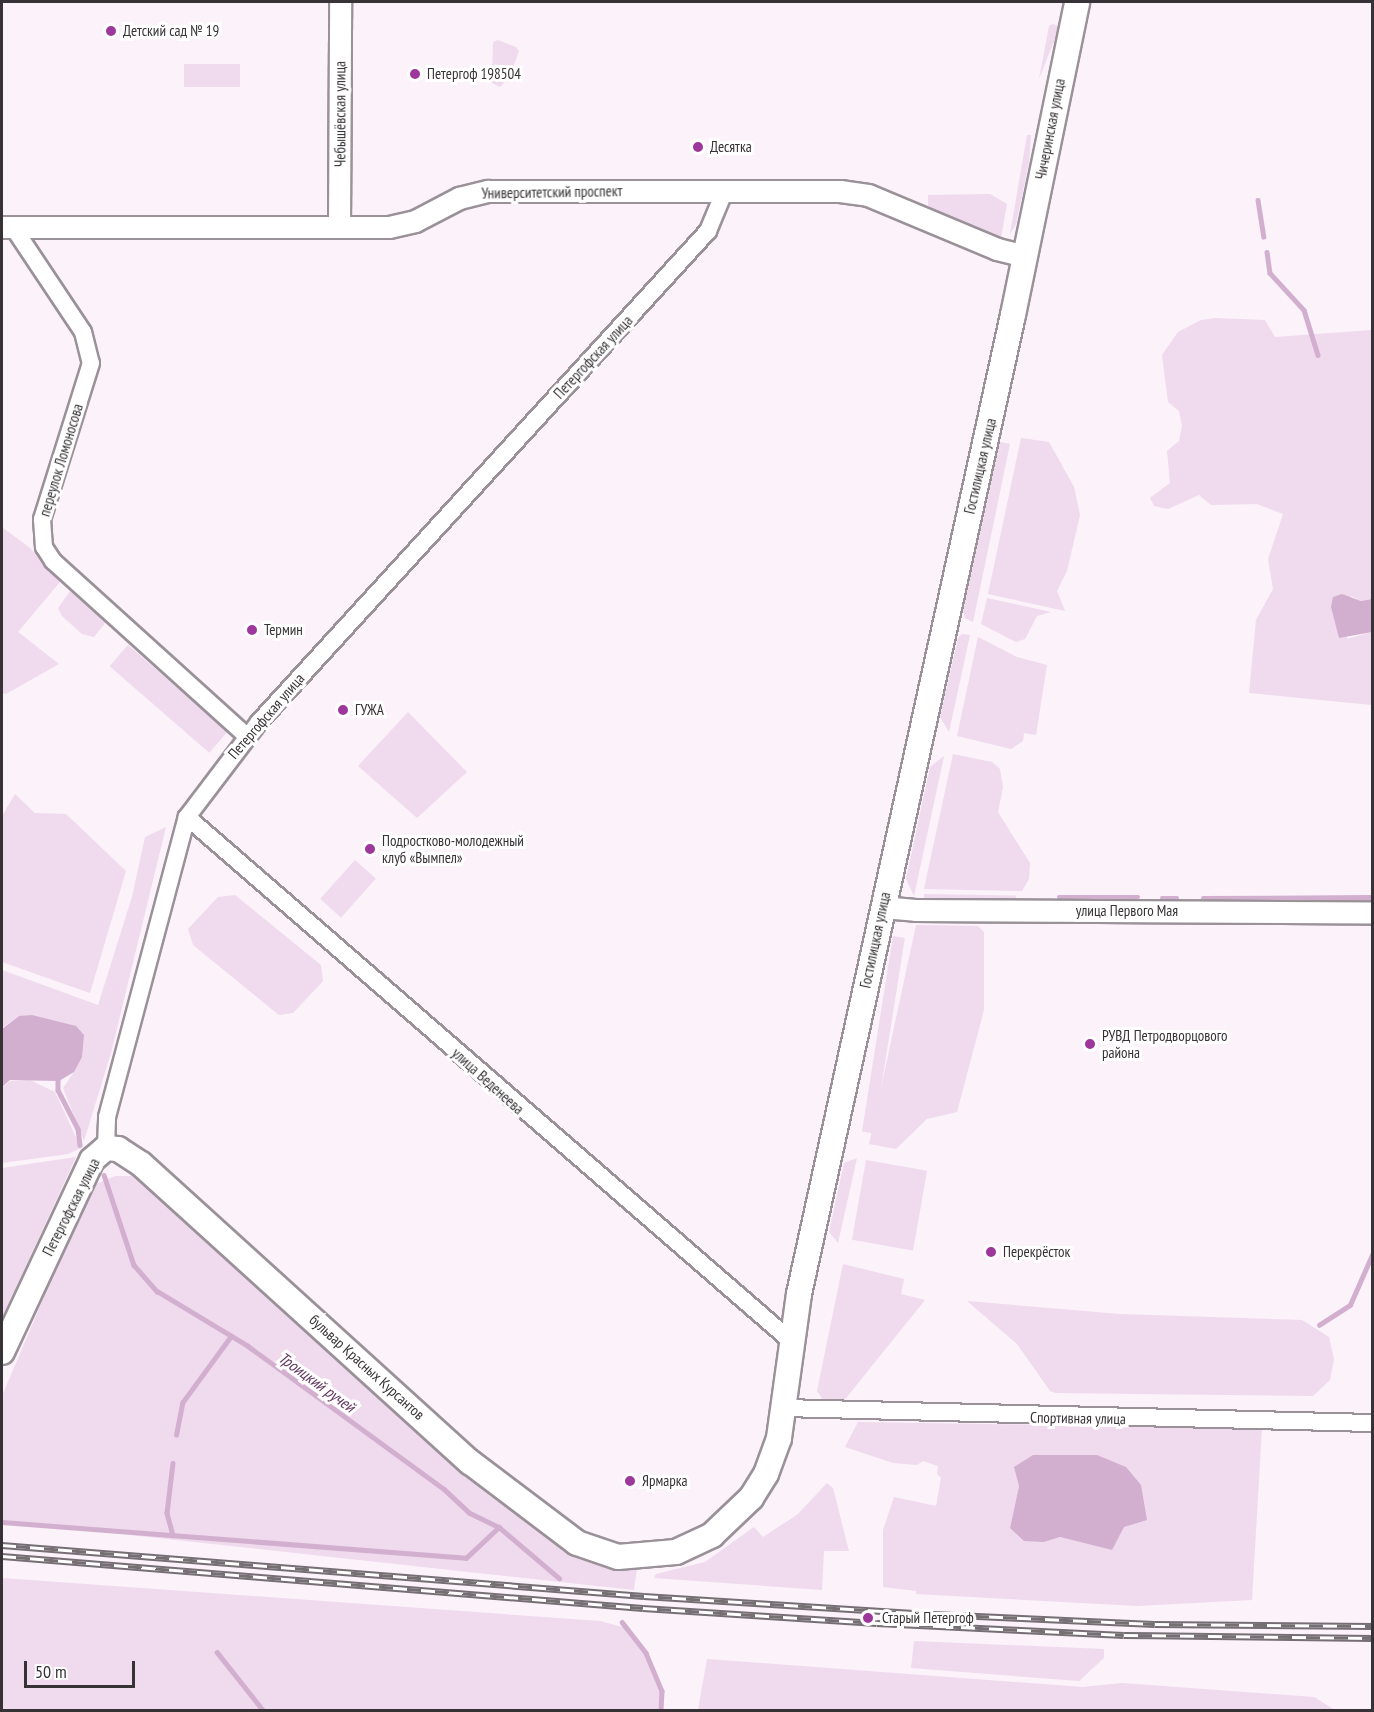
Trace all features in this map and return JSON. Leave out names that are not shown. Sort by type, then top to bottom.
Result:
[{"type":"main road","name":"Чичеринская улица","points":[[1025,256],[1077,2]]},
{"type":"main road","name":"Гостилицкая улица","points":[[644,1556],[696,1545],[731,1519],[766,1474],[779,1438],[791,1341],[882,907],[1025,256]]},
{"type":"main road","name":"Петергофская улица","points":[[2,1352],[92,1160],[105,1148]]},
{"type":"main road","name":"бульвар Красных Курсантов","points":[[105,1148],[118,1149],[141,1164],[470,1462],[550,1525],[599,1553],[644,1556]]},
{"type":"street","name":"Чебышёвская улица","points":[[339,227],[340,2]]},
{"type":"street","name":"Петергофская улица","points":[[105,1148],[107,1117],[187,817],[247,736],[708,231],[725,190]]},
{"type":"street","name":"Университетский проспект","points":[[7,227],[403,225],[465,196],[488,191],[854,192],[997,249],[1025,256]]},
{"type":"street","name":"переулок Ломоносова","points":[[7,227],[83,332],[91,363],[42,519],[44,547],[53,561],[247,736]]},
{"type":"street","name":"улица Веденеева","points":[[187,817],[791,1341]]},
{"type":"street","name":"улица Первого Мая","points":[[882,907],[927,910],[1372,912]]},
{"type":"street","name":"Спортивная улица","points":[[783,1407],[1372,1423]]},
{"type":"shaded area","points":[[1052,24],[1060,26],[1039,79],[1049,26]]},
{"type":"shaded area","points":[[498,40],[516,47],[519,51],[510,76],[500,87],[492,83],[493,42]]},
{"type":"shaded area","points":[[184,64],[240,64],[240,87],[184,87]]},
{"type":"shaded area","points":[[1027,135],[1031,135],[1029,162],[1016,224],[1010,234]]},
{"type":"shaded area","points":[[990,194],[1007,204],[1001,238],[928,211],[928,195]]},
{"type":"shaded area","points":[[1215,318],[1265,320],[1275,337],[1372,330],[1372,599],[1361,601],[1351,596],[1347,639],[1372,632],[1372,705],[1249,693],[1256,620],[1273,589],[1268,559],[1283,514],[1257,504],[1211,505],[1199,495],[1168,509],[1154,506],[1150,498],[1170,483],[1167,451],[1179,441],[1182,426],[1179,411],[1168,402],[1162,355],[1178,332],[1201,320]]},
{"type":"shaded area","points":[[1021,438],[1049,442],[1074,487],[1080,515],[1067,571],[1057,591],[1065,611],[988,594]]},
{"type":"shaded area","points":[[1000,442],[1010,444],[973,622],[965,618],[963,611]]},
{"type":"shaded area","points":[[2,527],[30,548],[60,582],[18,632],[59,664],[6,694],[2,693]]},
{"type":"shaded area","points":[[70,591],[106,622],[94,637],[82,634],[62,616],[58,608]]},
{"type":"shaded area","points":[[1342,594],[1361,601],[1372,599],[1372,632],[1339,638],[1331,607],[1333,597]]},
{"type":"shaded area","points":[[987,598],[1051,612],[1037,616],[1025,639],[1016,642],[981,624]]},
{"type":"shaded area","points":[[962,634],[970,635],[949,732],[940,717],[958,638]]},
{"type":"shaded area","points":[[978,637],[1017,657],[1047,665],[1036,735],[1024,733],[1023,741],[1011,749],[957,736]]},
{"type":"shaded area","points":[[128,645],[228,732],[209,753],[110,666]]},
{"type":"shaded area","points":[[408,712],[467,772],[417,818],[358,766]]},
{"type":"shaded area","points":[[953,754],[992,762],[1000,769],[1003,787],[998,812],[1030,863],[1029,879],[1022,891],[924,889]]},
{"type":"shaded area","points":[[944,756],[914,896],[906,879],[930,767]]},
{"type":"shaded area","points":[[15,794],[35,813],[66,814],[126,871],[90,993],[2,962],[2,816]]},
{"type":"shaded area","points":[[166,827],[111,1053],[84,1141],[63,1088],[74,1072],[19,1016],[2,1028],[2,970],[98,1005],[132,897],[145,837]]},
{"type":"shaded area","points":[[355,860],[376,879],[341,917],[320,899]]},
{"type":"shaded area","points":[[924,894],[1016,896],[1016,902],[924,900]]},
{"type":"shaded area","points":[[235,895],[321,965],[323,981],[293,1013],[279,1015],[193,945],[188,929],[218,897]]},
{"type":"shaded area","points":[[916,925],[978,926],[984,932],[984,1010],[957,1112],[927,1119],[896,1149],[869,1144]]},
{"type":"shaded area","points":[[893,936],[905,938],[874,1133],[862,1132]]},
{"type":"shaded area","points":[[32,1015],[76,1026],[84,1035],[82,1057],[74,1072],[59,1081],[10,1080],[2,1087],[2,1029],[19,1016]]},
{"type":"shaded area","points":[[30,1080],[55,1092],[81,1148],[68,1154],[2,1163],[2,1088],[10,1081]]},
{"type":"shaded area","points":[[76,1157],[2,1318],[2,1168]]},
{"type":"shaded area","points":[[857,1158],[838,1243],[829,1232],[844,1163]]},
{"type":"shaded area","points":[[866,1160],[927,1171],[913,1251],[852,1240]]},
{"type":"shaded area","points":[[115,1176],[133,1176],[489,1495],[579,1559],[637,1568],[634,1590],[2,1521],[2,1396],[91,1186]]},
{"type":"shaded area","points":[[843,1264],[904,1279],[901,1294],[925,1300],[842,1403],[823,1400],[817,1391]]},
{"type":"shaded area","points":[[967,1301],[1120,1314],[1302,1320],[1329,1337],[1334,1359],[1330,1380],[1313,1396],[1056,1393],[1050,1391],[1017,1344]]},
{"type":"shaded area","points":[[858,1422],[1262,1428],[1252,1600],[1137,1606],[916,1594],[916,1591],[883,1587],[883,1530],[894,1497],[936,1506],[941,1478],[937,1474],[938,1466],[923,1461],[917,1465],[893,1463],[845,1447]],"holes":[[[1033,1455],[1097,1455],[1112,1550],[1060,1537],[1044,1542],[1010,1528],[1019,1486]]]},
{"type":"shaded area","points":[[1033,1455],[1097,1455],[1126,1467],[1141,1485],[1147,1520],[1124,1527],[1112,1550],[1060,1537],[1044,1542],[1024,1541],[1010,1528],[1019,1486],[1014,1467]]},
{"type":"shaded area","points":[[827,1483],[833,1488],[849,1551],[824,1551],[822,1590],[654,1578],[656,1574],[705,1562],[754,1527],[763,1537],[798,1514]]},
{"type":"shaded area","points":[[2,1578],[600,1621],[626,1628],[646,1653],[662,1691],[661,1710],[2,1710]]},
{"type":"shaded area","points":[[914,1641],[1104,1649],[1104,1658],[1079,1681],[911,1668]]},
{"type":"shaded area","points":[[707,1659],[1083,1687],[1122,1683],[1314,1697],[1335,1710],[698,1710]]},
{"type":"waterway","points":[[1258,200],[1264,237]]},
{"type":"waterway","points":[[1267,252],[1270,273],[1304,310],[1318,355]]},
{"type":"waterway","points":[[1059,897],[1138,897]]},
{"type":"waterway","points":[[1203,898],[1372,897]]},
{"type":"waterway","points":[[1162,898],[1177,898]]},
{"type":"waterway","name":"Троицкий ручей","points":[[58,1078],[58,1090],[78,1129],[80,1145]]},
{"type":"waterway","name":"Троицкий ручей","points":[[104,1175],[134,1265],[157,1291],[248,1346],[444,1489],[470,1513],[499,1527],[559,1578]]},
{"type":"waterway","points":[[1319,1325],[1350,1305],[1372,1255]]},
{"type":"waterway","points":[[176,1435],[182,1403],[231,1336]]},
{"type":"waterway","points":[[173,1463],[167,1513],[173,1535]]},
{"type":"waterway","points":[[2,1522],[466,1558],[499,1527]]},
{"type":"waterway","name":"Троицкий ручей","points":[[622,1622],[646,1653],[662,1691],[661,1710]]},
{"type":"waterway","points":[[217,1652],[263,1710]]},
{"type":"railway","points":[[2,1545],[644,1596],[933,1614],[1155,1624],[1372,1626]]},
{"type":"railway","points":[[2,1556],[643,1608],[877,1623],[1124,1635],[1372,1638]]},
{"type":"place","name":"Детский сад № 19","points":[[111,31]]},
{"type":"place","name":"Петергоф 198504","points":[[415,74]]},
{"type":"place","name":"Десятка","points":[[698,147]]},
{"type":"place","name":"Термин","points":[[252,630]]},
{"type":"place","name":"ГУЖА","points":[[343,710]]},
{"type":"place","name":"Подростково-молодежный клуб «Вымпел»","points":[[370,849]]},
{"type":"place","name":"РУВД Петродворцового района","points":[[1090,1044]]},
{"type":"place","name":"Перекрёсток","points":[[991,1252]]},
{"type":"place","name":"Ярмарка","points":[[630,1481]]},
{"type":"place","name":"Старый Петергоф","points":[[868,1618]]}]
